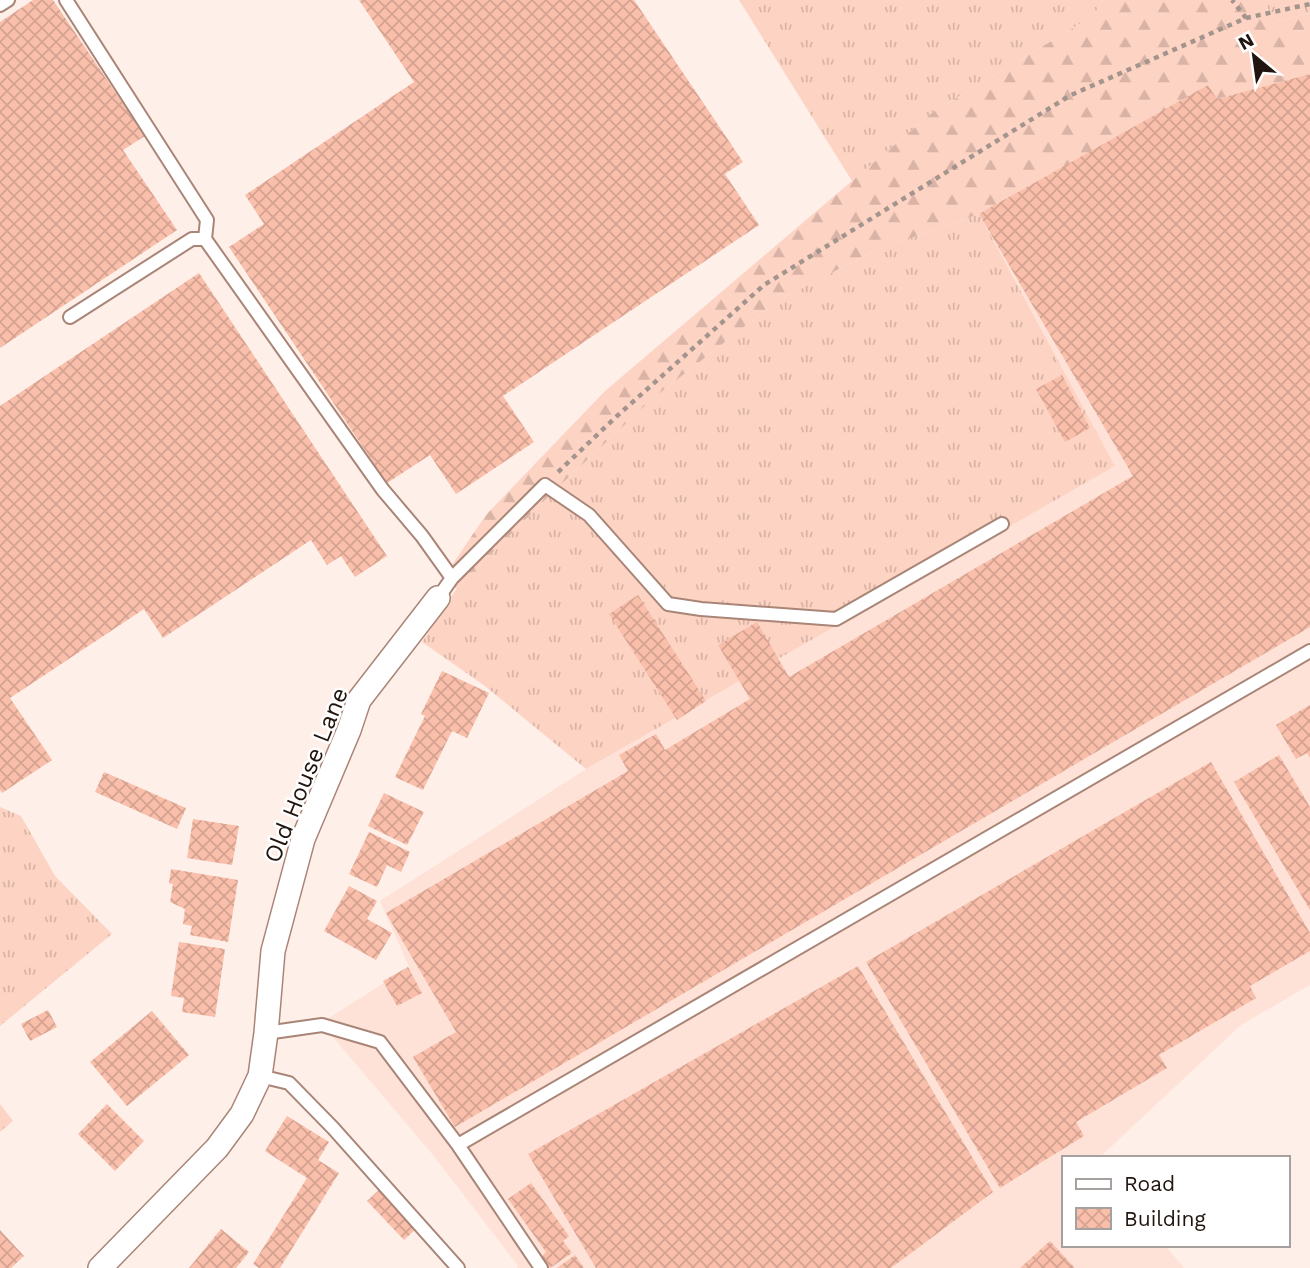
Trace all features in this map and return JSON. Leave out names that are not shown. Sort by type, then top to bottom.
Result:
[{"type":"street","name":"Old House Lane","points":[[100,1268],[217,1148],[242,1114],[260,1076],[273,951],[303,839],[359,700],[438,598]]},
{"type":"lane","points":[[0,5],[8,0]]},
{"type":"lane","points":[[66,0],[207,220],[205,239],[383,490],[422,536],[452,578]]},
{"type":"lane","points":[[70,317],[192,239],[205,239]]},
{"type":"lane","points":[[438,598],[452,578],[545,485],[589,515],[668,604],[701,609],[836,619],[1002,524]]},
{"type":"lane","points":[[458,1145],[1310,651]]},
{"type":"lane","points":[[266,1033],[322,1024],[380,1042],[458,1145],[541,1268]]},
{"type":"lane","points":[[260,1076],[289,1083],[333,1128],[458,1268]]},
{"type":"path","points":[[1232,0],[1246,18]]},
{"type":"path","points":[[545,485],[617,416],[764,285],[1071,95],[1246,18],[1310,4]]},
{"type":"shaded area","points":[[1310,74],[1310,985],[1241,1025],[1101,1156],[1062,1156],[1062,1247],[1167,1247],[1184,1268],[517,1268],[433,1155],[321,1023],[409,967],[380,901],[586,769],[1115,466],[979,214],[1217,99]]},
{"type":"green space","points":[[739,0],[1103,0],[1093,16],[933,112],[852,181]]},
{"type":"green space","points":[[1103,0],[1261,0],[1278,21],[1310,13],[1310,74],[1217,99],[979,214],[872,252],[777,301],[651,400],[554,491],[457,588],[441,581],[486,515],[605,391],[933,112],[1093,16]]},
{"type":"green space","points":[[1261,0],[1310,0],[1310,13],[1278,21]]},
{"type":"green space","points":[[979,214],[1115,466],[586,769],[485,686],[422,642],[457,588],[554,491],[651,400],[777,301],[872,252]]},
{"type":"green space","points":[[0,807],[21,816],[55,876],[112,934],[0,1026]]},
{"type":"green space","points":[[0,1104],[13,1121],[0,1132]]},
{"type":"building","points":[[33,0],[53,0],[145,136],[123,150],[177,230],[0,348],[0,22]]},
{"type":"building","points":[[359,0],[634,0],[743,162],[725,174],[759,225],[503,396],[534,442],[456,494],[430,455],[387,483],[229,247],[264,224],[245,195],[414,82]]},
{"type":"building","points":[[1310,74],[1310,627],[455,1127],[413,1057],[456,1032],[386,913],[628,771],[619,755],[656,734],[665,750],[750,699],[718,645],[757,622],[789,677],[1133,476],[979,214],[1208,85],[1217,99]]},
{"type":"building","points":[[199,273],[387,556],[355,577],[341,556],[327,565],[311,540],[163,638],[144,609],[10,698],[52,760],[2,793],[0,406]]},
{"type":"building","points":[[1062,375],[1090,428],[1065,442],[1036,389]]},
{"type":"building","points":[[638,595],[706,701],[677,720],[609,614]]},
{"type":"building","points":[[442,671],[489,693],[467,738],[452,731],[423,790],[395,777],[425,716],[421,714]]},
{"type":"building","points":[[1310,705],[1310,758],[1307,753],[1296,759],[1276,725]]},
{"type":"building","points":[[1279,755],[1310,807],[1310,910],[1234,782]]},
{"type":"building","points":[[1211,762],[1310,933],[1310,951],[1250,986],[1256,998],[1159,1055],[1167,1068],[1076,1122],[1084,1136],[1000,1188],[866,962]]},
{"type":"building","points":[[104,772],[186,808],[177,829],[95,792]]},
{"type":"building","points":[[384,793],[424,812],[407,845],[368,826]]},
{"type":"building","points":[[193,819],[239,826],[232,865],[187,858]]},
{"type":"building","points":[[369,832],[410,852],[401,872],[387,865],[377,887],[349,874]]},
{"type":"building","points":[[171,869],[238,880],[228,942],[190,935],[192,926],[183,924],[185,909],[170,902],[173,884],[169,883]]},
{"type":"building","points":[[349,886],[377,901],[367,919],[392,933],[376,960],[324,931]]},
{"type":"building","points":[[179,942],[225,949],[215,1017],[182,1012],[184,998],[171,996]]},
{"type":"building","points":[[858,966],[993,1192],[891,1268],[596,1268],[528,1154]]},
{"type":"building","points":[[408,967],[422,993],[397,1006],[383,981]]},
{"type":"building","points":[[48,1010],[57,1027],[30,1041],[21,1024]]},
{"type":"building","points":[[152,1011],[189,1055],[127,1106],[90,1062]]},
{"type":"building","points":[[107,1104],[144,1141],[115,1171],[78,1134]]},
{"type":"building","points":[[287,1116],[329,1142],[318,1160],[339,1173],[280,1268],[259,1268],[253,1264],[307,1178],[265,1151]]},
{"type":"building","points":[[531,1183],[569,1236],[563,1241],[572,1253],[550,1268],[542,1256],[546,1252],[508,1199]]},
{"type":"building","points":[[381,1188],[418,1227],[404,1240],[367,1201]]},
{"type":"building","points":[[221,1229],[249,1252],[236,1268],[189,1268]]},
{"type":"building","points":[[0,1230],[24,1256],[11,1268],[0,1268]]},
{"type":"building","points":[[1050,1241],[1075,1268],[1020,1268]]},
{"type":"building","points":[[575,1255],[584,1268],[557,1268]]}]
